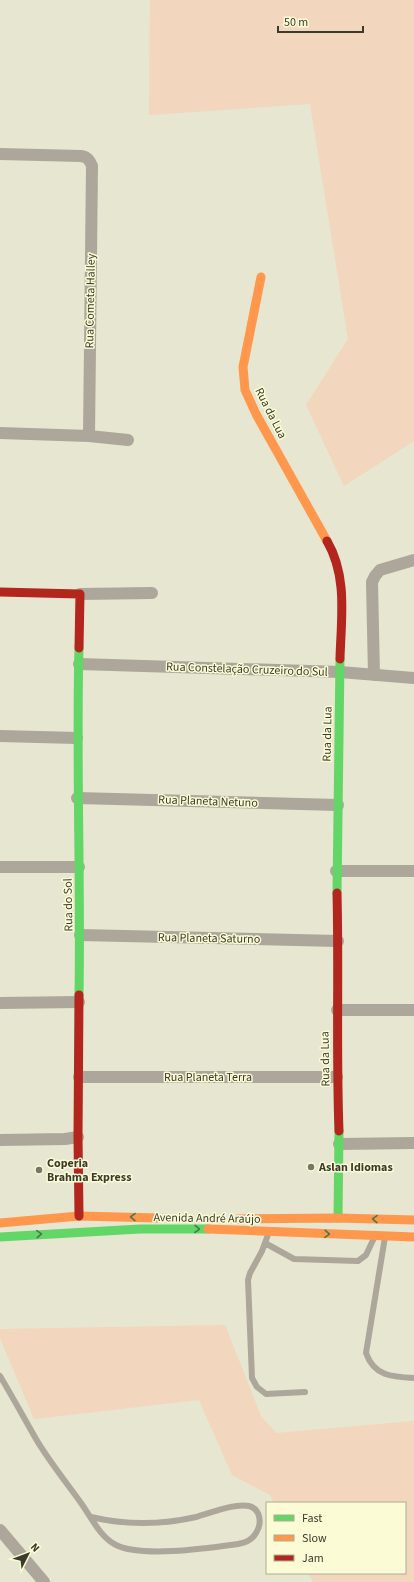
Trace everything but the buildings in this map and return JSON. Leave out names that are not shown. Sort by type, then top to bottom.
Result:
[{"type":"street","name":"Rua Cometa Halley","points":[[0,154],[82,156],[88,159],[92,166],[89,436]]},
{"type":"street","name":"Rua da Lua","points":[[261,277],[243,367],[245,390],[256,414],[324,533],[337,561],[342,587],[336,871],[338,941],[338,1218]]},
{"type":"street","points":[[0,433],[89,436],[128,440]]},
{"type":"street","points":[[374,675],[372,582],[380,570],[414,560]]},
{"type":"street","points":[[0,592],[80,594],[152,593]]},
{"type":"street","name":"Rua do Sol","points":[[79,1216],[78,1137],[80,1077],[80,935],[77,738],[80,594]]},
{"type":"street","name":"Rua Constelação Cruzeiro do Sul","points":[[79,664],[340,672],[414,678]]},
{"type":"street","points":[[0,736],[77,738]]},
{"type":"street","name":"Rua Planeta Netuno","points":[[77,798],[338,805]]},
{"type":"street","points":[[0,867],[79,867]]},
{"type":"street","points":[[336,871],[414,871]]},
{"type":"street","name":"Rua Planeta Saturno","points":[[80,935],[338,941]]},
{"type":"street","points":[[0,1003],[79,1002]]},
{"type":"street","points":[[337,1010],[414,1010]]},
{"type":"street","name":"Rua Planeta Terra","points":[[80,1077],[337,1076]]},
{"type":"street","points":[[0,1140],[66,1139],[78,1137]]},
{"type":"street","points":[[339,1144],[414,1143]]},
{"type":"street","name":"Avenida André Araújo","points":[[0,1223],[79,1216],[170,1218]]},
{"type":"street","name":"Avenida André Araújo","points":[[232,1219],[338,1218],[414,1220]]},
{"type":"street","name":"Avenida André Araújo","points":[[0,1237],[82,1231],[161,1228],[270,1231],[374,1237],[414,1237]]},
{"type":"street","points":[[0,1531],[44,1582]]},
{"type":"lane","points":[[270,1231],[250,1272],[248,1280],[252,1378],[257,1387],[266,1394],[305,1392]]},
{"type":"lane","points":[[265,1243],[294,1259],[358,1261],[366,1255],[374,1237]]},
{"type":"lane","points":[[385,1237],[366,1353],[370,1364],[381,1373],[414,1378]]},
{"type":"lane","points":[[0,1376],[37,1440],[105,1538],[116,1545],[129,1549],[161,1552],[241,1543],[250,1540],[256,1533],[260,1520],[259,1514],[250,1506],[228,1508],[195,1517],[161,1523],[106,1521],[91,1517]]},
{"type":"shaded area","points":[[150,0],[414,0],[414,441],[344,486],[306,405],[348,339],[310,104],[149,115]]},
{"type":"shaded area","points":[[225,1325],[261,1416],[276,1433],[414,1421],[414,1582],[313,1582],[309,1574],[406,1574],[406,1502],[274,1502],[270,1495],[232,1475],[199,1400],[34,1419],[0,1338],[0,1329]]},
{"type":"traffic: fast","points":[[79,648],[79,995]]},
{"type":"traffic: fast","points":[[337,893],[340,659]]},
{"type":"traffic: fast","points":[[338,1218],[339,1131]]},
{"type":"traffic: fast","points":[[0,1237],[140,1229],[208,1229]]},
{"type":"traffic: slow","points":[[261,277],[243,367],[245,390],[256,414],[327,541]]},
{"type":"traffic: slow","points":[[0,1223],[79,1216],[158,1218]]},
{"type":"traffic: slow","points":[[238,1219],[338,1218],[414,1220]]},
{"type":"traffic: slow","points":[[208,1229],[414,1237]]},
{"type":"traffic: jam","points":[[327,541],[334,555],[341,584],[342,614],[340,659]]},
{"type":"traffic: jam","points":[[0,592],[80,594],[79,648]]},
{"type":"traffic: jam","points":[[337,893],[339,1131]]},
{"type":"traffic: jam","points":[[79,995],[79,1216]]},
{"type":"place","name":"Aslan Idiomas","points":[[311,1167]]},
{"type":"place","name":"Coperia Brahma Express","points":[[39,1170]]}]
